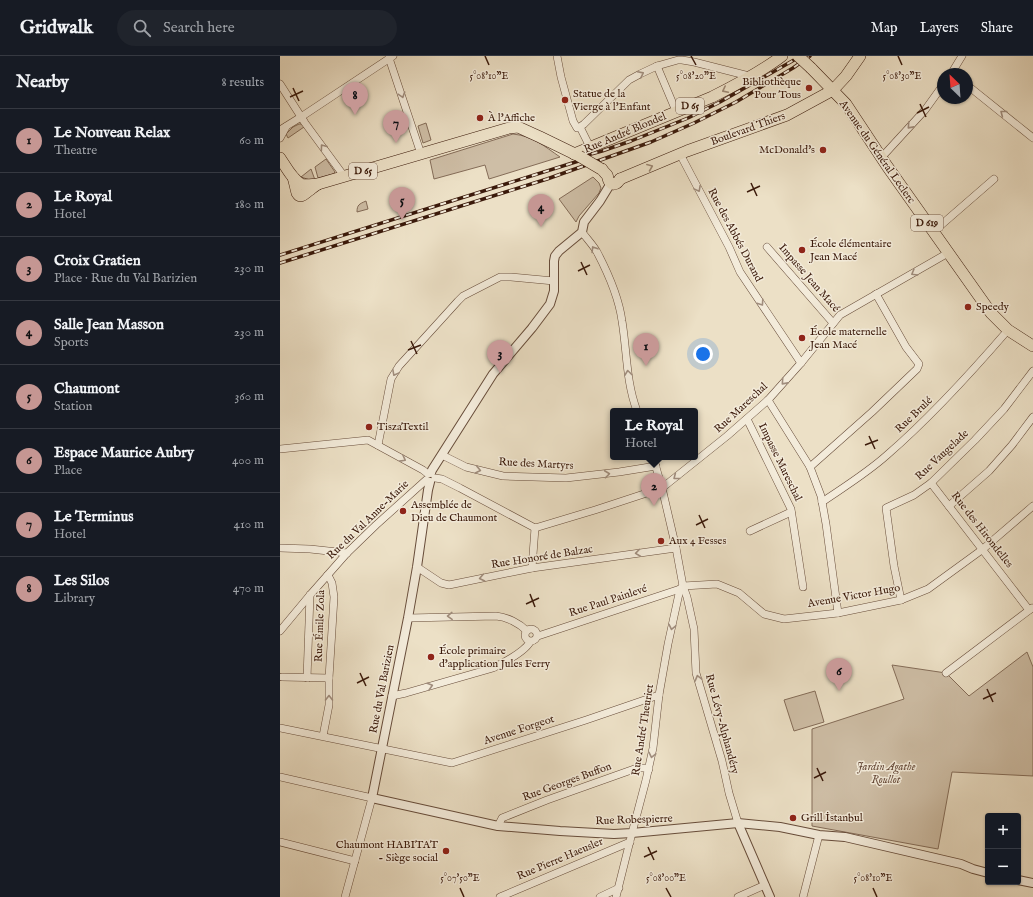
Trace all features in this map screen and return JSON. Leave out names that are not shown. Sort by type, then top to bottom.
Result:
[{"type":"main road","name":"Rue André Blondel","points":[[576,155],[590,147],[676,112],[728,88],[771,64],[782,56]]},
{"type":"main road","name":"Avenue du Général Leclerc","points":[[798,56],[846,104],[881,158],[991,313],[1008,330],[1033,346]]},
{"type":"main road","name":"Boulevard Thiers","points":[[609,175],[680,154],[787,115],[833,90],[846,76],[860,56]]},
{"type":"main road","name":"D 65","points":[[280,158],[301,185],[318,184],[509,128],[518,127],[576,155],[609,175]]},
{"type":"street","points":[[557,56],[573,121],[579,127],[590,147]]},
{"type":"street","points":[[955,68],[962,56]]},
{"type":"street","points":[[280,138],[283,128],[391,57],[421,154]]},
{"type":"street","points":[[579,127],[629,80],[657,66],[682,60],[749,76]]},
{"type":"street","points":[[657,66],[676,112]]},
{"type":"street","points":[[280,84],[301,117],[344,176]]},
{"type":"street","points":[[973,91],[1033,138]]},
{"type":"street","points":[[881,158],[925,110],[937,93]]},
{"type":"street","name":"Rue des Abbés Durand","points":[[680,154],[729,247],[740,272],[801,363]]},
{"type":"street","name":"Rue du Val Barizien","points":[[345,897],[372,798],[382,749],[408,618],[432,470],[493,374],[550,304],[554,292],[555,256],[582,232],[584,222],[600,201],[609,175]]},
{"type":"street","points":[[933,232],[994,179]]},
{"type":"street","points":[[582,232],[596,251],[618,302],[622,319],[629,382],[636,408]]},
{"type":"street","name":"Impasse Jean Macé","points":[[767,247],[833,323]]},
{"type":"street","name":"Rue Mareschal","points":[[698,459],[768,400],[801,363],[840,315],[948,253]]},
{"type":"street","points":[[378,445],[392,379],[399,366],[454,304],[463,296],[500,278],[512,277],[554,281]]},
{"type":"street","points":[[810,467],[872,412],[917,369],[919,364],[906,347],[876,294]]},
{"type":"street","name":"Rue Brulé","points":[[822,502],[886,456],[914,432],[1008,330]]},
{"type":"street","name":"Rue Vaugelade","points":[[901,600],[894,566],[886,508],[914,495],[931,483],[1004,409],[1033,371]]},
{"type":"street","points":[[768,400],[810,467],[821,496],[838,612]]},
{"type":"street","points":[[949,506],[989,472],[1033,417]]},
{"type":"street","name":"Impasse Mareschal","points":[[747,419],[791,509],[803,587]]},
{"type":"street","points":[[280,449],[368,440],[423,470],[430,477],[442,479],[536,528],[532,568]]},
{"type":"street","name":"Rue des Martyrs","points":[[442,455],[466,467],[503,476],[566,478],[656,466]]},
{"type":"street","name":"Rue Lévy-Alphandéry","points":[[654,460],[676,548],[682,588],[688,597],[694,629],[696,673],[722,761],[738,824],[770,897]]},
{"type":"street","name":"Rue Mareschal","points":[[536,528],[662,488],[697,460]]},
{"type":"street","name":"Rue du Val Anne-Marie","points":[[280,631],[347,553],[430,477]]},
{"type":"street","name":"Rue des Hirondelles","points":[[931,483],[1031,609]]},
{"type":"street","name":"Avenue Victor Hugo","points":[[682,588],[717,584],[739,593],[764,614],[784,619],[838,612],[901,600],[928,589],[983,549],[1033,506]]},
{"type":"street","points":[[750,531],[791,512]]},
{"type":"street","points":[[280,548],[310,549],[347,553]]},
{"type":"street","name":"Rue Honoré de Balzac","points":[[417,567],[441,583],[449,585],[532,568],[676,548]]},
{"type":"street","name":"Rue Émile Zola","points":[[323,736],[329,705],[329,678],[334,597],[332,583],[327,576]]},
{"type":"street","name":"Rue Paul Painlevé","points":[[538,636],[682,588]]},
{"type":"street","name":"Rue André Theuriet","points":[[616,897],[649,769],[668,644],[682,588]]},
{"type":"street","name":"Rue Émile Zola","points":[[307,678],[310,595]]},
{"type":"street","points":[[946,673],[1031,609]]},
{"type":"street","points":[[408,618],[501,616],[520,625],[527,631]]},
{"type":"street","points":[[392,696],[493,668],[528,646],[530,642],[535,640],[538,636],[533,629],[527,631]]},
{"type":"street","points":[[527,631],[526,638],[530,642]]},
{"type":"street","name":"Rue Émile Zola","points":[[282,677],[329,678]]},
{"type":"street","name":"Avenue Forgeot","points":[[280,728],[452,763],[660,695]]},
{"type":"street","name":"Rue Georges Buffon","points":[[498,826],[502,818],[547,800],[637,768],[649,769]]},
{"type":"street","name":"Rue Robespierre","points":[[280,777],[498,826],[614,834],[631,837],[738,824],[780,827],[819,835],[845,837],[961,864],[985,872]]},
{"type":"street","points":[[803,897],[819,835]]},
{"type":"street","name":"Rue Pierre Haeusler","points":[[500,897],[631,837]]},
{"type":"street","points":[[280,842],[355,861]]},
{"type":"street","points":[[1021,881],[1033,883]]},
{"type":"street","points":[[738,897],[765,885]]},
{"type":"street","points":[[600,897],[619,888]]},
{"type":"green space","points":[[426,123],[431,140],[423,143],[418,126]]},
{"type":"green space","points":[[302,124],[304,127],[288,138],[286,134],[293,127]]},
{"type":"green space","points":[[513,134],[532,139],[560,157],[489,179],[485,165],[434,179],[430,160]]},
{"type":"green space","points":[[326,159],[335,172],[333,174],[318,178],[315,167]]},
{"type":"green space","points":[[311,169],[315,180],[301,177]]},
{"type":"green space","points":[[593,177],[599,183],[601,188],[599,193],[579,216],[576,222],[559,199]]},
{"type":"green space","points":[[366,201],[368,209],[357,212],[359,205]]},
{"type":"green space","name":"Jardin Agathe Roullot","points":[[1027,652],[1033,667],[1033,776],[952,772],[938,849],[812,826],[812,729],[904,699],[892,665],[946,673],[969,696]]},
{"type":"green space","points":[[815,691],[824,722],[794,731],[784,700]]},
{"type":"railway","points":[[580,157],[631,141],[688,118],[720,102],[801,56]]},
{"type":"railway","points":[[280,263],[547,179],[651,142],[736,102],[793,68],[810,56]]},
{"type":"railway","points":[[280,255],[585,159]]},
{"type":"place","name":"Bibliothèque Pour Tous","points":[[809,88]]},
{"type":"place","name":"Statue de la Vierge à l'Enfant","points":[[565,100]]},
{"type":"place","name":"Les Silos","points":[[355,115]]},
{"type":"place","name":"À l'Affiche","points":[[480,118]]},
{"type":"place","name":"Le Terminus","points":[[396,143]]},
{"type":"place","name":"McDonald's","points":[[823,150]]},
{"type":"place","name":"Chaumont","points":[[402,220]]},
{"type":"place","name":"Salle Jean Masson","points":[[541,227]]},
{"type":"place","name":"École élémentaire Jean Macé","points":[[802,250]]},
{"type":"place","name":"Speedy","points":[[968,307]]},
{"type":"place","name":"École maternelle Jean Macé","points":[[802,338]]},
{"type":"place","name":"Le Nouveau Relax","points":[[646,366]]},
{"type":"place","name":"Croix Gratien","points":[[500,373]]},
{"type":"place","name":"TiszaTextil","points":[[369,427]]},
{"type":"place","name":"Le Royal","points":[[654,506]]},
{"type":"place","name":"Assemblée de Dieu de Chaumont","points":[[403,511]]},
{"type":"place","name":"Aux 4 Fesses","points":[[661,541]]},
{"type":"place","name":"École primaire d'application Jules Ferry","points":[[431,657]]},
{"type":"place","name":"Espace Maurice Aubry","points":[[839,691]]},
{"type":"place","name":"Grill İstanbul","points":[[793,818]]},
{"type":"place","name":"Chaumont HABITAT - Siège social","points":[[446,851]]}]
